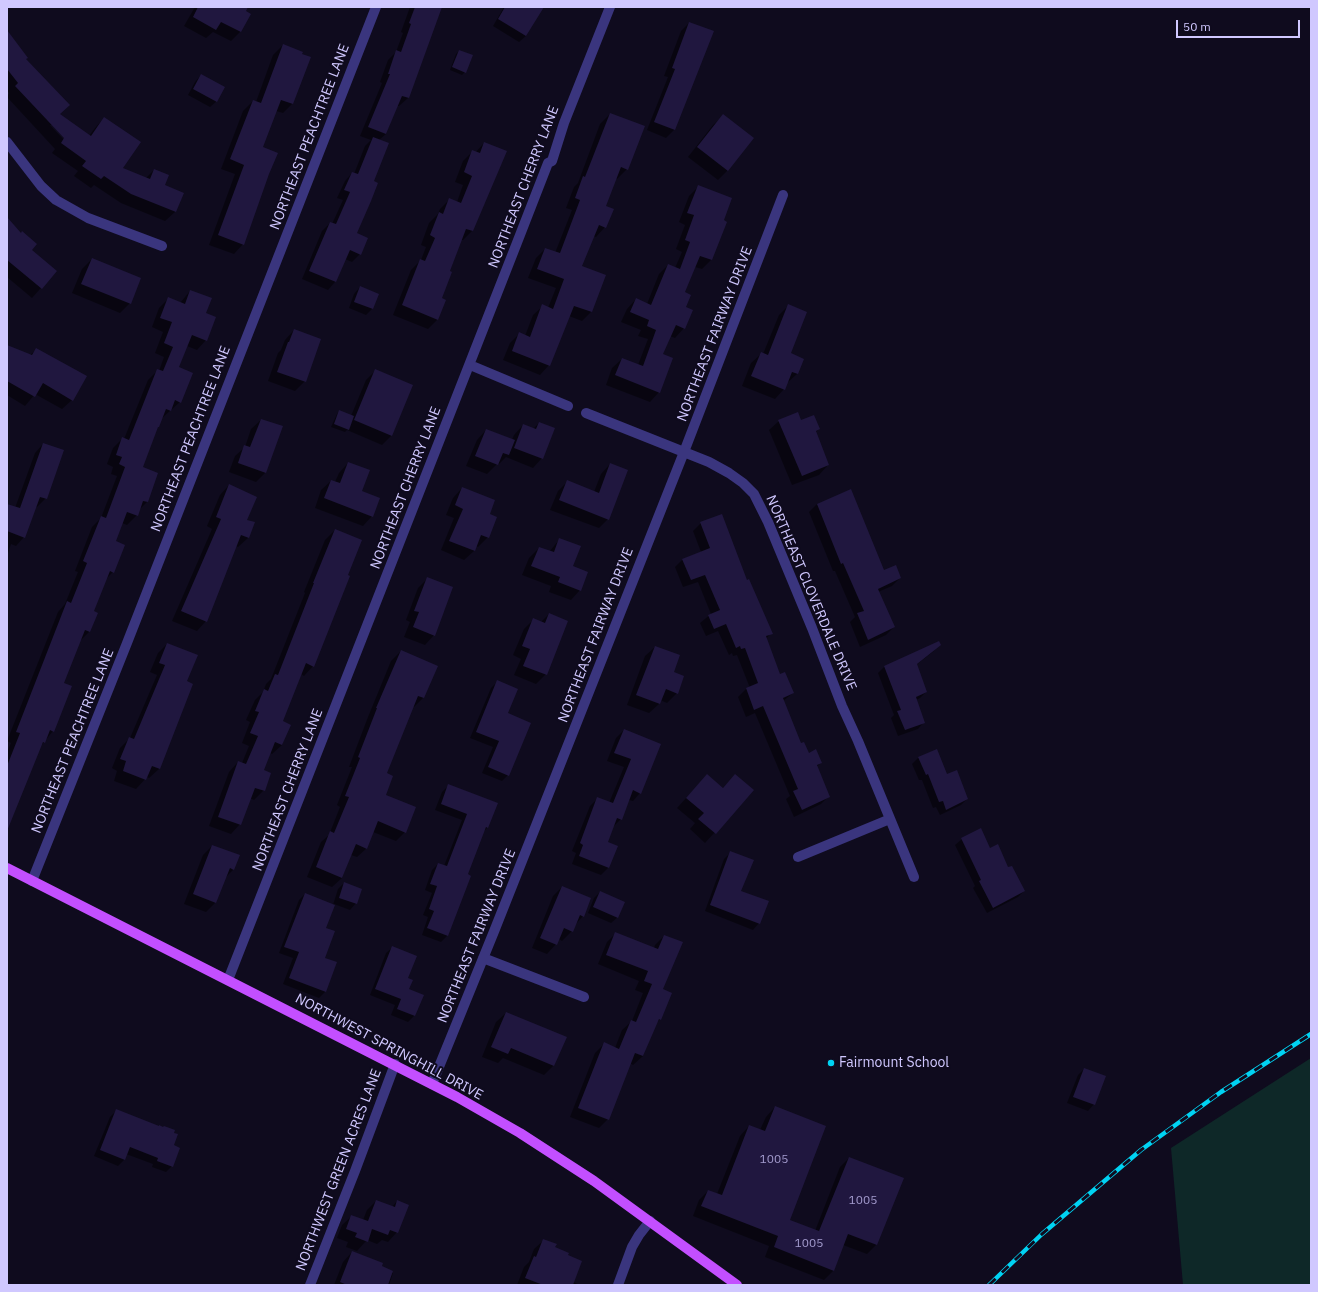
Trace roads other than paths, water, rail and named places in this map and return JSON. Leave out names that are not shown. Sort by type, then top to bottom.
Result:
[{"type":"main road","name":"NORTHWEST SPRINGHILL DRIVE","points":[[7,868],[394,1064],[520,1133],[594,1181],[737,1285]]},
{"type":"street","name":"NORTHEAST PEACHTREE LANE","points":[[32,881],[376,7]]},
{"type":"street","name":"NORTHEAST CHERRY LANE","points":[[228,980],[548,163],[552,161],[564,124],[610,7]]},
{"type":"street","points":[[7,142],[41,186],[56,200],[88,218],[162,246]]},
{"type":"street","name":"NORTHEAST FAIRWAY DRIVE","points":[[432,1084],[684,452],[783,195]]},
{"type":"street","points":[[470,365],[568,406]]},
{"type":"street","name":"NORTHEAST CLOVERDALE DRIVE","points":[[586,413],[709,462],[734,476],[754,494],[761,506],[804,607],[842,706],[914,877]]},
{"type":"street","points":[[798,857],[890,819]]},
{"type":"street","points":[[483,958],[584,997]]},
{"type":"street","name":"NORTHWEST GREEN ACRES LANE","points":[[310,1285],[355,1171],[394,1064]]},
{"type":"street","points":[[618,1285],[632,1247],[650,1221]]},
{"type":"railway","points":[[989,1285],[1042,1234],[1141,1150],[1221,1092],[1311,1034]]},
{"type":"place","name":"Fairmount School","points":[[831,1063]]}]
